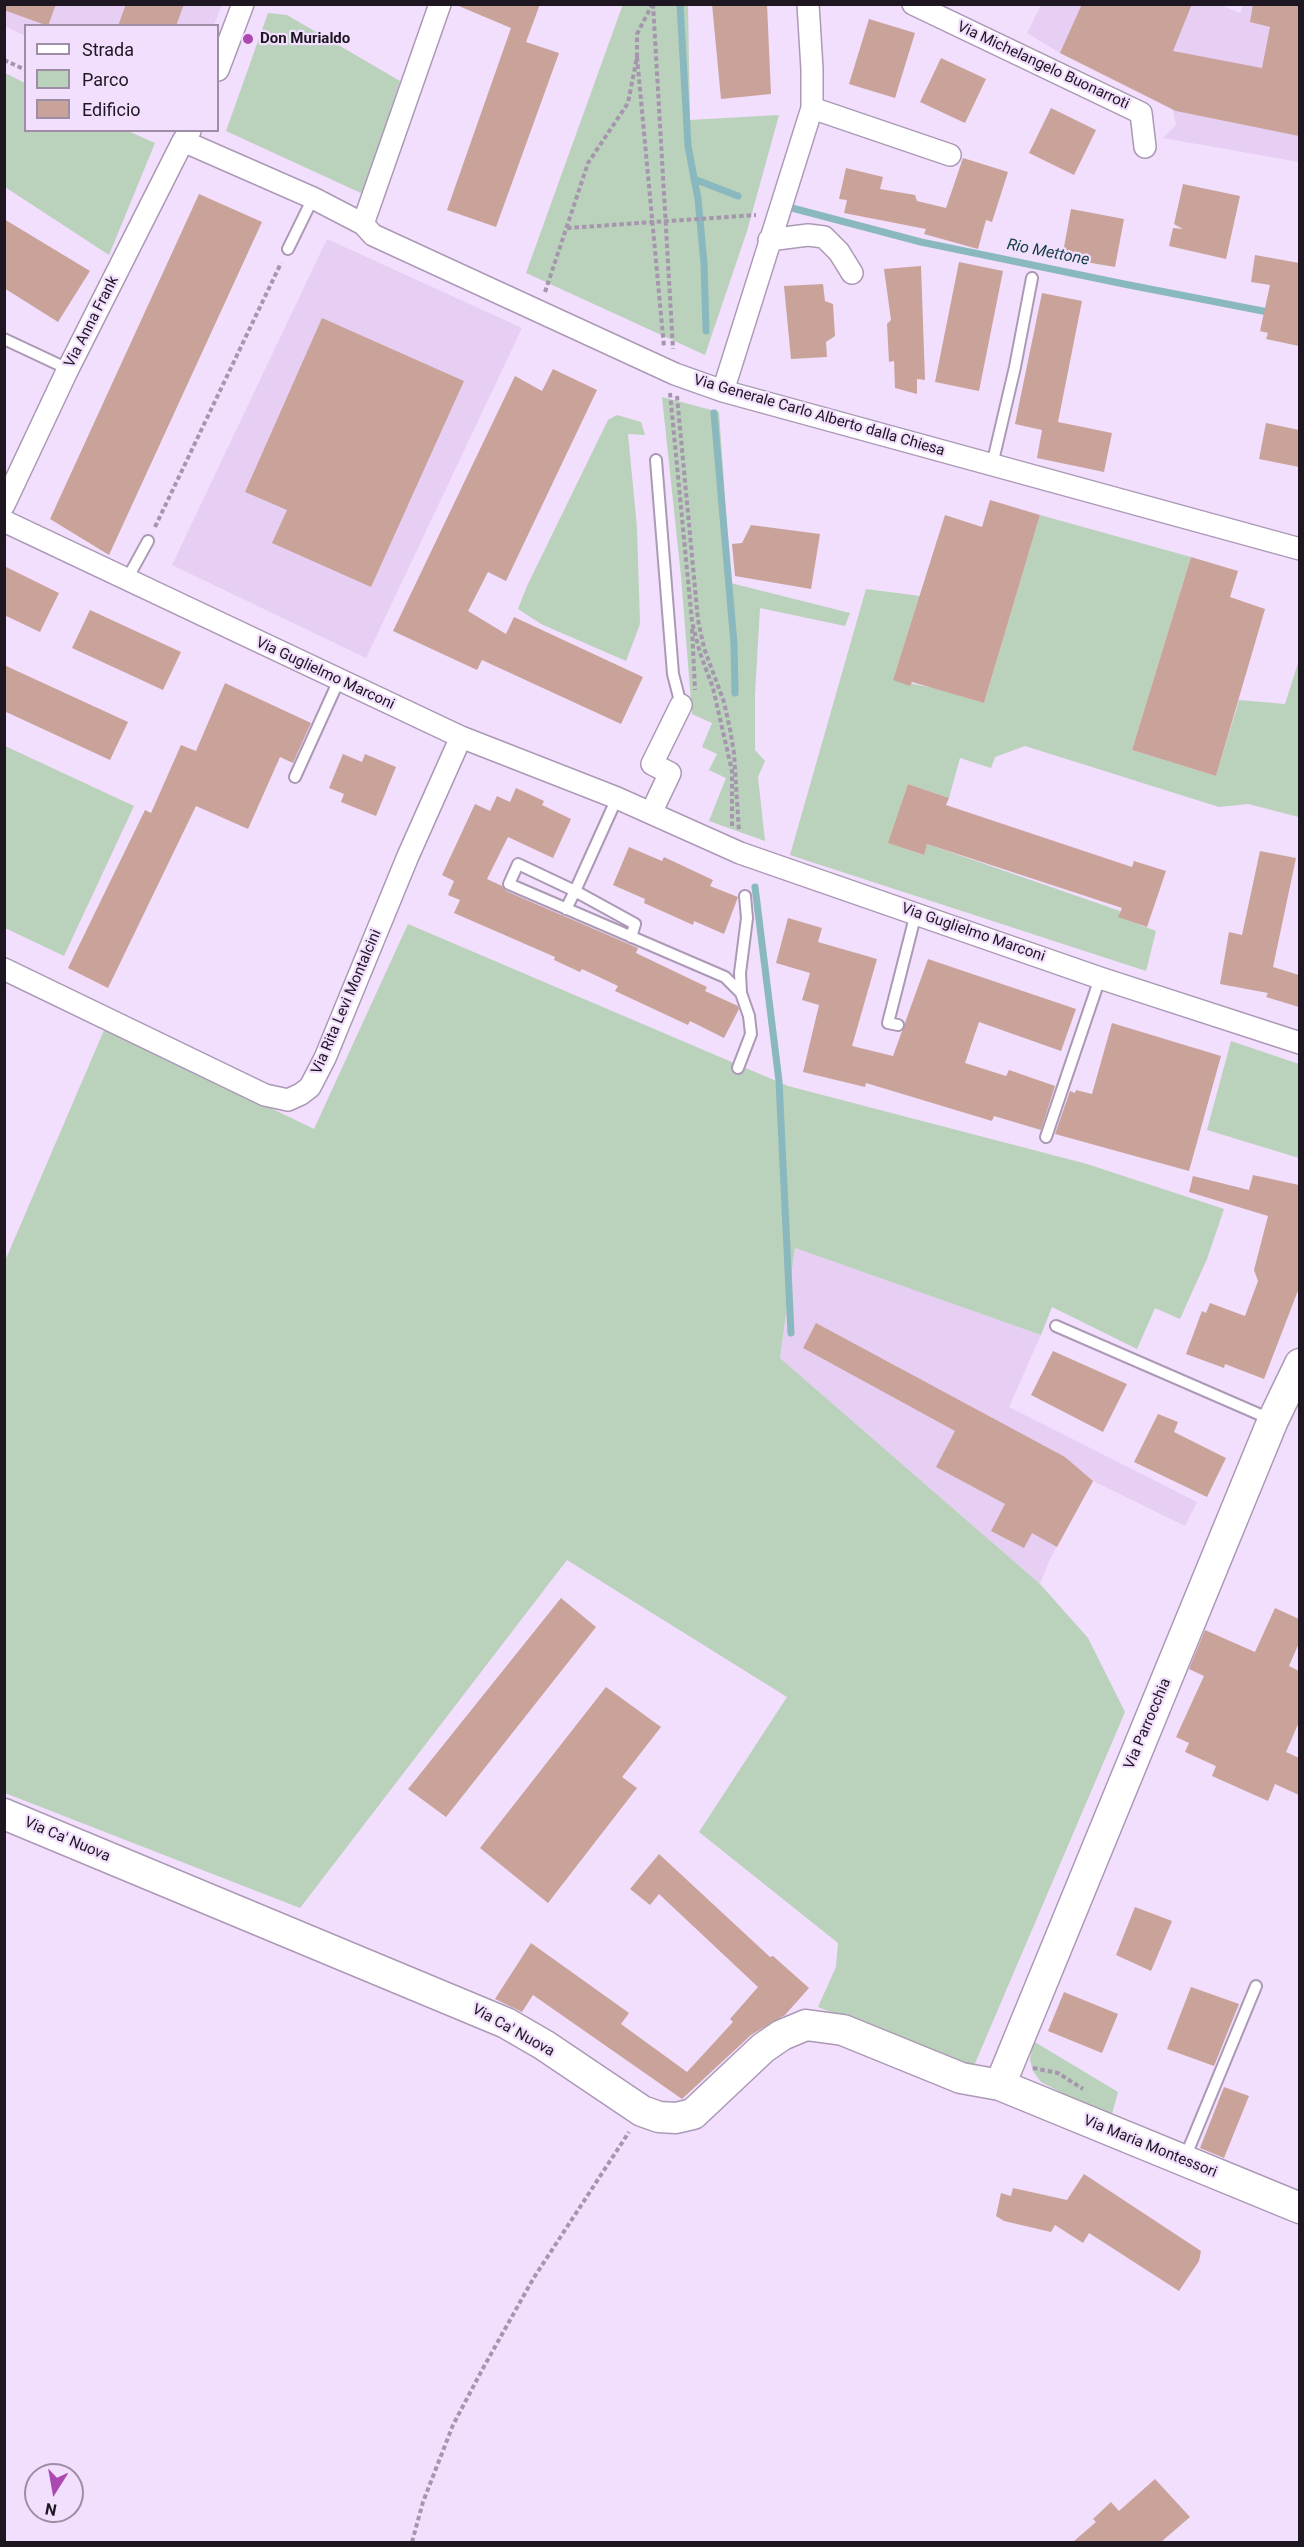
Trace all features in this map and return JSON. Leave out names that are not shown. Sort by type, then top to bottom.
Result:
[{"type":"street","points":[[219,67],[243,4]]},
{"type":"street","points":[[363,224],[440,4]]},
{"type":"street","points":[[723,391],[812,108],[808,4]]},
{"type":"street","name":"Via Michelangelo Buonarroti","points":[[913,4],[1141,113],[1145,147]]},
{"type":"street","points":[[812,108],[950,155]]},
{"type":"street","name":"Via Generale Carlo Alberto dalla Chiesa","points":[[187,136],[363,224],[373,235],[671,372],[723,391],[1299,549]]},
{"type":"street","name":"Via Anna Frank","points":[[4,505],[68,369],[187,136]]},
{"type":"street","points":[[769,240],[807,235],[824,237],[840,252],[852,273]]},
{"type":"street","name":"Via Guglielmo Marconi","points":[[4,521],[29,541],[126,580],[168,608],[339,680],[461,737],[617,798],[736,852],[1100,978],[1299,1043]]},
{"type":"street","points":[[651,813],[670,773],[652,765],[681,705]]},
{"type":"street","name":"Via Rita Levi Montalcini","points":[[4,969],[265,1095],[288,1100],[301,1094],[310,1087],[321,1066],[408,856],[461,737]]},
{"type":"street","name":"Via Parrocchia","points":[[1000,2085],[1299,1364]]},
{"type":"street","name":"Via Ca' Nuova","points":[[4,1814],[506,2023],[544,2045],[642,2112],[659,2117],[676,2118],[693,2114],[764,2048],[782,2035],[806,2025],[843,2030],[962,2078],[1000,2085]]},
{"type":"street","name":"Via Maria Montessori","points":[[1000,2085],[1299,2208]]},
{"type":"lane","points":[[288,249],[313,198]]},
{"type":"lane","points":[[992,465],[1015,367],[1032,278]]},
{"type":"lane","points":[[4,339],[68,369]]},
{"type":"lane","points":[[656,460],[674,674],[681,705]]},
{"type":"lane","points":[[126,580],[148,541]]},
{"type":"lane","points":[[296,777],[339,680]]},
{"type":"lane","points":[[566,909],[617,798]]},
{"type":"lane","points":[[631,937],[635,924],[575,891],[518,864],[509,884],[631,937],[725,977],[741,993]]},
{"type":"lane","points":[[738,1068],[751,1034],[749,1016],[741,993],[740,973],[747,918],[745,896]]},
{"type":"lane","points":[[898,1025],[888,1023],[916,913]]},
{"type":"lane","points":[[1046,1137],[1100,978]]},
{"type":"lane","points":[[1056,1326],[1274,1420]]},
{"type":"lane","points":[[1184,2160],[1256,1986]]},
{"type":"path","points":[[653,4],[637,34],[651,222],[671,372],[696,609],[704,648],[724,702],[733,745],[736,852]]},
{"type":"path","points":[[653,4],[666,220],[671,372],[692,622],[713,688],[732,771],[736,852]]},
{"type":"path","points":[[539,310],[588,163],[628,103],[637,57]]},
{"type":"path","points":[[4,60],[24,69]]},
{"type":"path","points":[[567,228],[778,214]]},
{"type":"path","points":[[148,541],[288,249]]},
{"type":"path","points":[[1032,2067],[1058,2073],[1069,2082]]},
{"type":"path","points":[[412,2542],[423,2502],[445,2446],[482,2370],[533,2279],[642,2112]]},
{"type":"shaded area","points":[[1219,4],[1240,13],[1243,5],[1299,5],[1299,162],[1163,138],[1176,125],[1173,110],[1060,53],[1027,33],[1041,5]]},
{"type":"shaded area","points":[[5,5],[222,5],[214,24],[24,24],[24,36],[5,26]]},
{"type":"shaded area","points":[[327,239],[522,328],[366,658],[172,565]]},
{"type":"shaded area","points":[[795,1248],[1041,1335],[1009,1407],[1197,1502],[1185,1526],[1093,1481],[1050,1559],[1040,1584],[780,1358]]},
{"type":"green space","points":[[623,4],[688,5],[690,120],[779,115],[747,231],[705,355],[526,273]]},
{"type":"green space","points":[[268,13],[287,15],[400,81],[363,194],[226,131]]},
{"type":"green space","points":[[5,73],[24,82],[24,132],[130,132],[155,143],[109,255],[5,187]]},
{"type":"green space","points":[[662,397],[719,412],[731,583],[850,613],[845,626],[760,608],[755,694],[755,750],[765,761],[758,777],[765,841],[709,821],[726,778],[709,770],[717,754],[702,747],[712,723],[692,714],[681,576]]},
{"type":"green space","points":[[617,415],[641,422],[645,435],[628,434],[637,528],[640,624],[626,661],[541,624],[518,609],[608,420]]},
{"type":"green space","points":[[1040,515],[1191,557],[1132,750],[1216,776],[1239,700],[1285,704],[1299,660],[1299,817],[1248,804],[1219,807],[1025,746],[995,757],[991,768],[960,758],[949,798],[908,784],[889,843],[923,855],[927,844],[1120,911],[1119,917],[1156,931],[1146,971],[790,855],[866,589],[920,596],[893,680],[934,688],[984,703]]},
{"type":"green space","points":[[5,746],[134,806],[64,956],[5,928]]},
{"type":"green space","points":[[408,924],[788,1086],[1087,1164],[1224,1209],[1207,1259],[1180,1319],[1155,1308],[1137,1349],[1052,1307],[1041,1335],[795,1248],[780,1358],[1040,1584],[1088,1638],[1125,1712],[973,2068],[818,2007],[836,1967],[838,1943],[699,1832],[787,1697],[567,1560],[300,1908],[5,1793],[5,1261],[105,1028],[314,1129]]},
{"type":"green space","points":[[1231,1041],[1299,1064],[1299,1158],[1207,1130]]},
{"type":"green space","points":[[1033,2041],[1118,2092],[1111,2118],[1041,2082],[1033,2071],[1030,2060]]},
{"type":"building","points":[[4,4],[56,4],[49,24],[42,24],[4,10]]},
{"type":"building","points":[[126,4],[184,4],[177,24],[119,24]]},
{"type":"building","points":[[454,4],[540,4],[526,42],[559,53],[496,227],[447,210],[511,28]]},
{"type":"building","points":[[712,4],[767,4],[771,94],[721,99]]},
{"type":"building","points":[[1082,4],[1192,4],[1173,51],[1262,68],[1270,27],[1250,22],[1253,4],[1299,4],[1299,136],[1176,111],[1060,53]]},
{"type":"building","points":[[869,19],[915,33],[895,98],[849,84]]},
{"type":"building","points":[[941,58],[986,79],[965,123],[920,102]]},
{"type":"building","points":[[1051,108],[1096,130],[1074,175],[1029,153]]},
{"type":"building","points":[[963,158],[1008,172],[992,222],[986,220],[978,249],[924,234],[926,229],[844,213],[847,200],[839,199],[846,168],[883,177],[880,189],[915,195],[917,201],[946,208]]},
{"type":"building","points":[[1183,184],[1240,196],[1226,259],[1169,246],[1173,228],[1183,229],[1174,224]]},
{"type":"building","points":[[199,194],[262,222],[109,555],[50,519]]},
{"type":"building","points":[[1071,209],[1124,219],[1115,267],[1062,258]]},
{"type":"building","points":[[4,219],[90,271],[58,322],[4,288]]},
{"type":"building","points":[[1255,255],[1299,263],[1299,346],[1266,339],[1268,333],[1260,331],[1270,285],[1251,282]]},
{"type":"building","points":[[959,262],[1003,271],[979,391],[935,382]]},
{"type":"building","points":[[921,266],[925,380],[917,379],[917,394],[895,388],[894,361],[889,362],[887,324],[891,320],[884,269]]},
{"type":"building","points":[[823,284],[825,301],[833,304],[835,336],[826,342],[827,357],[791,359],[784,286]]},
{"type":"building","points":[[1042,293],[1082,301],[1058,422],[1112,433],[1104,472],[1037,458],[1042,430],[1015,424]]},
{"type":"building","points":[[322,318],[464,381],[371,587],[272,543],[287,510],[245,492]]},
{"type":"building","points":[[553,369],[597,390],[506,581],[488,572],[468,611],[506,634],[514,617],[643,677],[621,724],[482,660],[477,670],[393,631],[515,376],[542,391]]},
{"type":"building","points":[[1266,423],[1299,430],[1299,467],[1259,459]]},
{"type":"building","points":[[990,500],[1040,515],[984,703],[912,682],[910,686],[893,680],[945,515],[982,527]]},
{"type":"building","points":[[751,525],[820,534],[811,589],[735,576],[732,544],[742,543]]},
{"type":"building","points":[[1191,557],[1238,571],[1230,597],[1265,609],[1216,776],[1132,750]]},
{"type":"building","points":[[4,566],[59,593],[40,632],[4,615]]},
{"type":"building","points":[[90,610],[181,652],[163,690],[72,648]]},
{"type":"building","points":[[4,665],[128,722],[110,760],[4,711]]},
{"type":"building","points":[[225,683],[311,723],[293,763],[280,757],[248,829],[196,806],[108,988],[68,968],[145,810],[151,813],[181,745],[196,751]]},
{"type":"building","points":[[343,754],[362,762],[365,754],[396,767],[376,816],[341,802],[344,794],[329,788]]},
{"type":"building","points":[[908,784],[949,798],[946,805],[1132,867],[1134,861],[1166,871],[1147,927],[1118,917],[1122,908],[927,844],[924,855],[888,843]]},
{"type":"building","points":[[516,788],[544,801],[542,805],[571,819],[553,858],[508,837],[487,879],[502,886],[506,891],[638,948],[636,953],[707,987],[705,991],[738,1006],[739,1009],[724,1038],[690,1021],[688,1025],[615,991],[618,986],[582,969],[580,972],[554,960],[555,957],[454,913],[460,900],[448,895],[454,881],[442,875],[475,804],[490,811],[497,796],[510,802]]},
{"type":"building","points":[[629,847],[662,861],[664,857],[713,880],[710,886],[738,897],[724,934],[694,921],[693,925],[644,903],[645,899],[613,885]]},
{"type":"building","points":[[1260,851],[1296,858],[1273,967],[1299,975],[1299,1007],[1266,997],[1268,993],[1220,984],[1229,932],[1242,935]]},
{"type":"building","points":[[788,918],[822,928],[818,942],[877,959],[852,1046],[893,1056],[928,959],[1076,1009],[1061,1051],[979,1022],[965,1063],[1006,1076],[1009,1070],[1055,1086],[1041,1130],[994,1116],[992,1121],[866,1083],[865,1087],[803,1072],[819,1005],[802,1000],[810,973],[776,963]]},
{"type":"building","points":[[1112,1023],[1221,1056],[1189,1171],[1055,1134],[1070,1091],[1075,1093],[1076,1090],[1092,1094]]},
{"type":"building","points":[[1253,1175],[1299,1185],[1299,1288],[1264,1379],[1225,1364],[1224,1368],[1186,1354],[1202,1311],[1206,1313],[1210,1303],[1245,1316],[1258,1281],[1254,1270],[1268,1216],[1189,1192],[1193,1176],[1249,1190]]},
{"type":"building","points":[[816,1323],[1065,1457],[1093,1481],[1057,1547],[1032,1533],[1024,1548],[991,1531],[1005,1504],[936,1467],[955,1431],[803,1348]]},
{"type":"building","points":[[1053,1351],[1127,1384],[1103,1432],[1031,1395]]},
{"type":"building","points":[[1158,1414],[1178,1422],[1174,1432],[1226,1458],[1207,1497],[1134,1462]]},
{"type":"building","points":[[561,1598],[596,1627],[446,1817],[408,1789]]},
{"type":"building","points":[[1275,1608],[1299,1619],[1299,1643],[1289,1666],[1299,1671],[1299,1722],[1286,1752],[1299,1758],[1299,1795],[1275,1784],[1268,1801],[1212,1776],[1216,1766],[1185,1752],[1189,1743],[1176,1737],[1204,1676],[1189,1669],[1205,1630],[1255,1652]]},
{"type":"building","points":[[606,1687],[661,1727],[622,1777],[637,1788],[548,1903],[480,1848]]},
{"type":"building","points":[[659,1854],[770,1957],[773,1956],[809,1988],[785,2015],[751,2035],[682,2099],[533,1995],[522,2012],[495,1999],[531,1943],[629,2013],[621,2024],[687,2072],[733,2022],[730,2019],[758,1987],[659,1894],[650,1905],[630,1889]]},
{"type":"building","points":[[1135,1907],[1172,1921],[1151,1971],[1116,1955]]},
{"type":"building","points":[[1191,1987],[1239,2004],[1214,2066],[1167,2049]]},
{"type":"building","points":[[1064,1992],[1118,2014],[1102,2053],[1048,2031]]},
{"type":"building","points":[[1224,2087],[1249,2096],[1224,2158],[1200,2148]]},
{"type":"building","points":[[1084,2174],[1201,2251],[1199,2261],[1179,2291],[1089,2233],[1083,2243],[1055,2225],[1051,2232],[1004,2221],[996,2216],[1001,2193],[1011,2196],[1013,2188],[1067,2200]]},
{"type":"building","points":[[1155,2479],[1190,2517],[1161,2542],[1073,2542],[1096,2522],[1093,2519],[1111,2502],[1119,2511]]},
{"type":"waterway","points":[[680,4],[688,146],[698,199],[704,263],[706,331]]},
{"type":"waterway","name":"Rio Mettone","points":[[694,179],[738,196]]},
{"type":"waterway","name":"Rio Mettone","points":[[792,208],[921,242],[1273,313]]},
{"type":"waterway","points":[[714,413],[734,644],[735,693]]},
{"type":"waterway","points":[[755,887],[779,1081],[791,1333]]},
{"type":"place","name":"Don Murialdo","points":[[248,39]]}]
